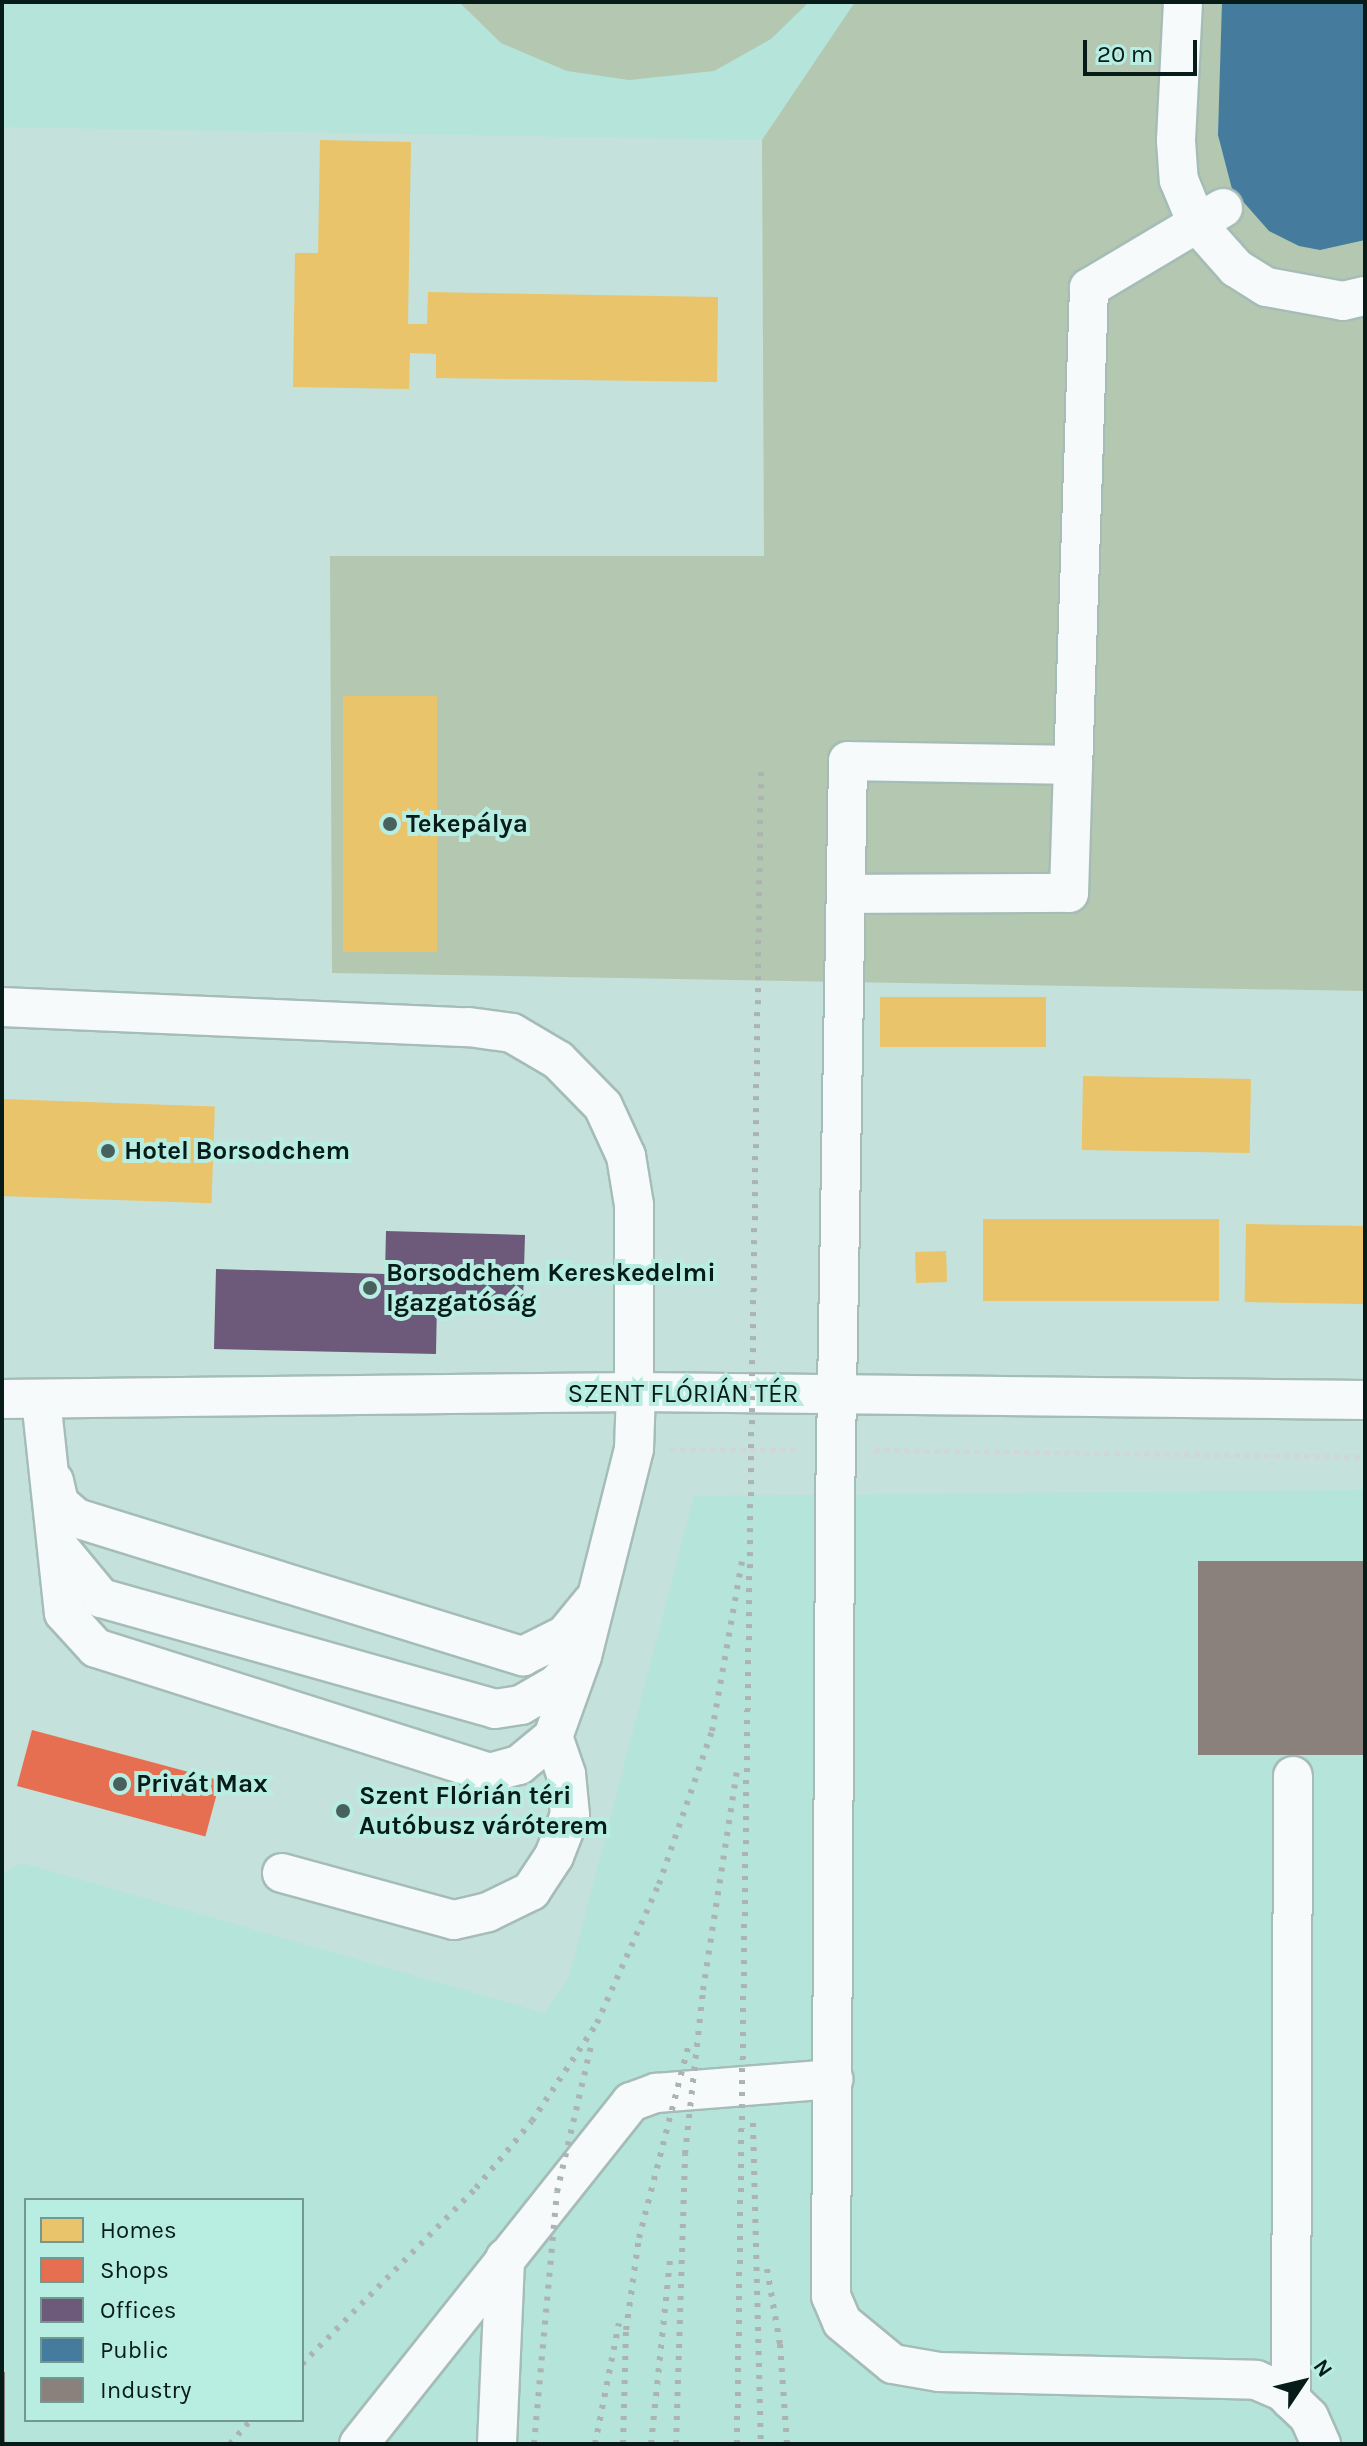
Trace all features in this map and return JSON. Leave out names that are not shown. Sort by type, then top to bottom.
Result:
[{"type":"street","points":[[1183,2],[1176,141],[1179,180],[1210,216],[1236,268],[1267,287],[1343,301],[1365,296]]},
{"type":"street","points":[[847,894],[1069,893],[1089,288],[1210,216]]},
{"type":"street","points":[[1073,765],[848,761],[837,1395],[831,2296],[842,2322],[858,2340],[893,2364],[939,2372],[1256,2380],[1291,2400],[1309,2417],[1321,2444]]},
{"type":"street","points":[[2,1007],[314,1024],[469,1027],[512,1033],[558,1060],[603,1106],[626,1156],[634,1205],[634,1449],[582,1656],[553,1737],[519,1765],[489,1773],[96,1648],[64,1613],[41,1399]]},
{"type":"street","name":"SZENT FLÓRIÁN TÉR","points":[[2,1399],[635,1393],[1365,1400]]},
{"type":"street","points":[[48,1459],[59,1503],[76,1518],[523,1656],[565,1635],[597,1596]]},
{"type":"street","points":[[57,1545],[101,1598],[495,1709],[521,1705],[557,1684],[582,1656]]},
{"type":"street","points":[[282,1873],[454,1920],[488,1912],[531,1891],[554,1856],[570,1815],[566,1774],[553,1737]]},
{"type":"street","points":[[1291,2400],[1293,1776]]},
{"type":"street","points":[[359,2444],[631,2102],[656,2093],[833,2079]]},
{"type":"street","points":[[497,2444],[505,2258]]},
{"type":"path","points":[[634,1449],[1365,1457]]},
{"type":"shaded area","points":[[2,2],[855,2],[762,140],[2,127]]},
{"type":"shaded area","points":[[459,2],[809,2],[771,39],[714,71],[629,80],[567,71],[501,43]]},
{"type":"shaded area","points":[[855,2],[1365,2],[1365,991],[332,973],[330,556],[764,556],[762,140]]},
{"type":"shaded area","points":[[1365,1490],[1365,2444],[2,2444],[2,1874],[22,1863],[544,2013],[569,1978],[694,1496]]},
{"type":"building: Homes","points":[[320,140],[411,142],[408,324],[427,324],[428,292],[718,297],[717,382],[436,378],[436,354],[410,353],[409,389],[293,387],[295,253],[318,253]]},
{"type":"building: Homes","name":"Tekepálya","points":[[343,696],[437,696],[437,952],[343,952]]},
{"type":"building: Homes","points":[[880,997],[1046,997],[1046,1047],[880,1047]]},
{"type":"building: Homes","points":[[1083,1076],[1251,1079],[1250,1153],[1082,1150]]},
{"type":"building: Homes","name":"Hotel Borsodchem","points":[[2,1099],[215,1106],[211,1203],[2,1196]]},
{"type":"building: Homes","points":[[983,1219],[1219,1219],[1219,1301],[983,1301]]},
{"type":"building: Homes","points":[[1246,1224],[1365,1226],[1364,1304],[1245,1302]]},
{"type":"building: Homes","points":[[946,1251],[947,1282],[916,1283],[915,1252]]},
{"type":"building: Shops","name":"Privát Max","points":[[32,1730],[220,1780],[205,1836],[17,1786]]},
{"type":"building: Offices","name":"Borsodchem Kereskedelmi Igazgatóság","points":[[386,1231],[525,1235],[523,1303],[437,1301],[436,1354],[214,1349],[216,1269],[385,1274]]},
{"type":"building: Public","points":[[1222,2],[1365,2],[1365,240],[1320,250],[1299,246],[1269,231],[1232,189],[1218,135]]},
{"type":"building: Industry","points":[[1198,1561],[1365,1561],[1365,1755],[1198,1755]]},
{"type":"building: Industry","points":[[2,2372],[5,2372],[5,2444],[2,2444]]},
{"type":"railway","points":[[737,2444],[761,767]]},
{"type":"railway","points":[[304,2362],[476,2188],[532,2121],[597,2023],[659,1884],[712,1731],[743,1556]]},
{"type":"railway","points":[[676,2444],[685,2154],[703,1990],[738,1765]]},
{"type":"railway","points":[[534,2444],[557,2192],[592,2041]]},
{"type":"railway","points":[[623,2444],[626,2330],[639,2238],[688,2047]]},
{"type":"railway","points":[[753,2123],[761,2444]]},
{"type":"railway","points":[[651,2444],[670,2261]]},
{"type":"railway","points":[[767,2269],[780,2344],[787,2444]]},
{"type":"railway","points":[[595,2444],[619,2323]]},
{"type":"railway","points":[[230,2444],[249,2422]]},
{"type":"place","name":"Tekepálya","points":[[390,824]]},
{"type":"place","name":"Hotel Borsodchem","points":[[108,1151]]},
{"type":"place","name":"Borsodchem Kereskedelmi Igazgatóság","points":[[370,1288]]},
{"type":"place","name":"Privát Max","points":[[120,1784]]},
{"type":"place","name":"Szent Flórián téri Autóbusz váróterem","points":[[343,1811]]}]
